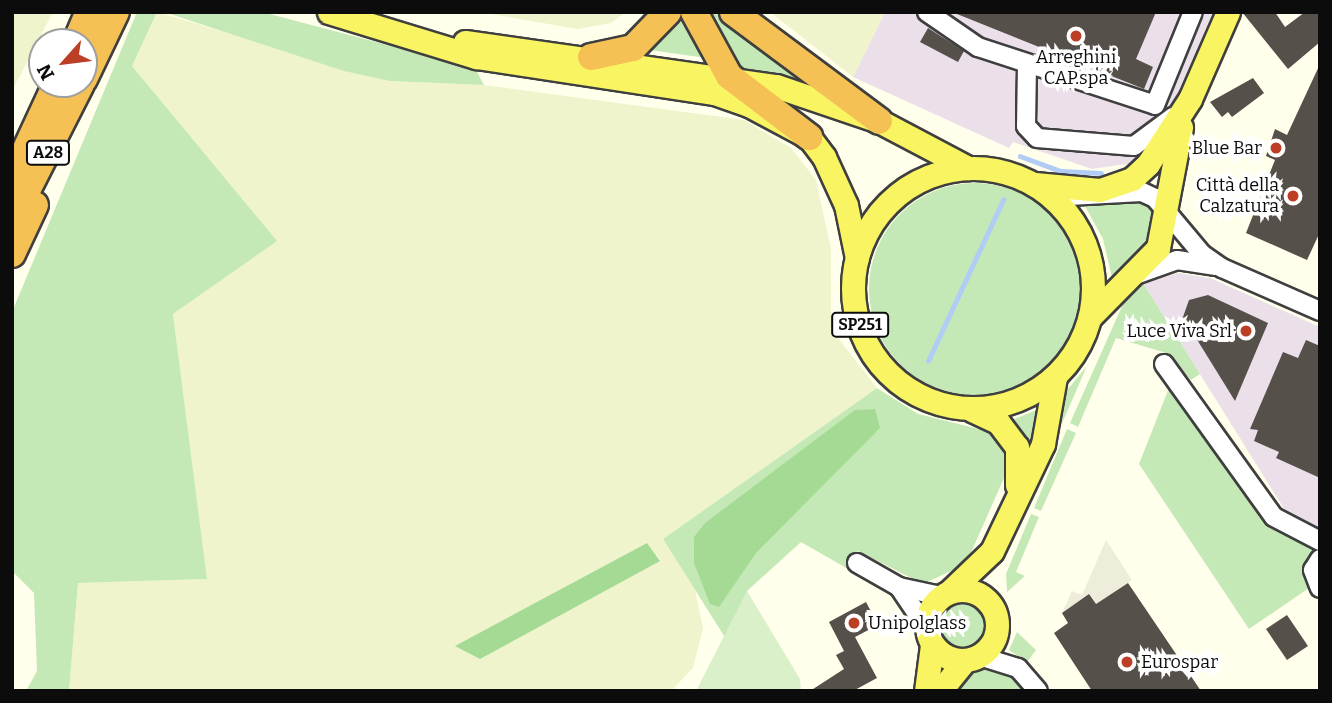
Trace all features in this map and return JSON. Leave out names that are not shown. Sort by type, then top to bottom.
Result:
[{"type":"highway","points":[[98,50],[116,12]]},
{"type":"highway","points":[[591,57],[633,48],[668,12]]},
{"type":"highway","points":[[694,12],[729,76],[809,137]]},
{"type":"highway","points":[[733,12],[878,121]]},
{"type":"highway","name":"A28","points":[[12,179],[50,98]]},
{"type":"highway","name":"A28","points":[[12,220],[74,98]]},
{"type":"highway","points":[[12,254],[57,135]]},
{"type":"main road","points":[[329,12],[532,68],[714,93],[809,137],[835,178],[857,258]]},
{"type":"main road","name":"SP251","points":[[1016,497],[1017,447],[998,422],[969,409],[920,396],[887,372],[857,319],[857,258],[893,199],[933,175],[968,168],[1032,184],[1089,191],[1132,179],[1149,164],[1189,99],[1228,12]]},
{"type":"main road","points":[[423,39],[591,57],[729,76],[818,97],[878,121],[968,168]]},
{"type":"main road","name":"SP251","points":[[1090,317],[1138,274],[1158,248],[1169,210],[1174,151],[1189,99]]},
{"type":"main road","name":"SP251","points":[[969,409],[1016,401],[1055,377],[1077,349],[1090,317],[1087,251],[1051,197],[1032,184]]},
{"type":"main road","name":"SP251","points":[[992,551],[1043,444],[1055,377]]},
{"type":"main road","points":[[926,691],[929,636],[945,594],[992,551]]},
{"type":"main road","points":[[940,691],[997,627],[988,602],[992,551]]},
{"type":"main road","points":[[945,594],[966,590],[988,602]]},
{"type":"main road","points":[[929,636],[943,655],[972,658]]},
{"type":"street","points":[[927,12],[978,47],[1155,105],[1193,12]]},
{"type":"street","points":[[1027,64],[1026,126],[1037,138],[1133,146],[1189,99]]},
{"type":"street","points":[[1051,197],[1142,192],[1169,210],[1191,242],[1222,268]]},
{"type":"street","points":[[1138,274],[1177,260],[1222,268],[1320,311]]},
{"type":"street","points":[[1164,364],[1274,517],[1320,541]]},
{"type":"street","points":[[1320,559],[1313,570],[1320,588]]},
{"type":"street","points":[[857,563],[899,587],[945,594]]},
{"type":"street","points":[[899,587],[929,636]]},
{"type":"street","points":[[972,658],[1018,668],[1038,691]]},
{"type":"shaded area","points":[[885,12],[1213,12],[1171,108],[1153,126],[1157,138],[1133,163],[1092,169],[1013,142],[1009,148],[853,77]]},
{"type":"shaded area","points":[[1178,273],[1210,278],[1320,327],[1320,529],[1288,515],[1143,283]]},
{"type":"shaded area","points":[[1106,540],[1132,580],[1096,604],[1062,613],[1072,591],[1082,595]]},
{"type":"green space","points":[[12,12],[53,12],[45,28],[28,28],[28,60],[12,91]]},
{"type":"green space","points":[[137,12],[157,12],[132,66],[277,241],[173,314],[207,579],[78,583],[69,691],[26,691],[37,671],[34,593],[12,571],[12,312]]},
{"type":"green space","points":[[157,12],[390,81],[484,85],[744,120],[791,148],[816,180],[831,249],[831,329],[877,388],[663,539],[695,590],[703,628],[693,668],[671,691],[69,691],[78,583],[207,579],[173,314],[276,241],[132,66]],"holes":[[[647,543],[660,560],[456,647]]]},
{"type":"green space","points":[[164,12],[262,12],[475,68],[484,85],[390,81],[344,71]]},
{"type":"green space","points":[[480,12],[626,12],[611,23],[577,29]]},
{"type":"green space","points":[[680,12],[706,58],[650,50]]},
{"type":"green space","points":[[706,12],[718,12],[802,81],[740,70]]},
{"type":"green space","points":[[770,12],[885,12],[853,77]]},
{"type":"green space","points":[[975,183],[1016,191],[1034,200],[1050,214],[1064,230],[1073,248],[1081,289],[1073,330],[1064,348],[1050,364],[1034,378],[1016,387],[975,395],[934,387],[916,378],[900,364],[886,348],[877,330],[869,289],[877,248],[886,230],[900,214],[916,200],[934,191]]},
{"type":"green space","points":[[1135,199],[1160,213],[1156,236],[1113,282],[1103,239],[1085,206]]},
{"type":"green space","points":[[1143,283],[1200,374],[1191,380],[1163,352],[1116,338],[1078,427],[1070,423],[1123,304]]},
{"type":"green space","points":[[1087,366],[1053,444],[1063,395]]},
{"type":"green space","points":[[877,388],[918,414],[999,434],[1008,450],[1008,469],[966,564],[923,584],[858,551],[848,569],[801,542],[747,591],[726,639],[663,539]]},
{"type":"green space","points":[[1169,388],[1185,398],[1273,529],[1315,551],[1307,564],[1309,588],[1249,629],[1139,464]]},
{"type":"green space","points":[[1042,408],[1028,459],[1009,421]]},
{"type":"green space","points":[[875,409],[880,428],[756,553],[719,607],[710,604],[694,563],[694,537],[705,523],[855,410]]},
{"type":"green space","points":[[1067,429],[1076,433],[1041,511],[1034,508]]},
{"type":"green space","points":[[1031,514],[1039,517],[1016,572],[1025,576],[1007,592],[1006,574]]},
{"type":"green space","points":[[647,543],[660,561],[480,659],[455,646]]},
{"type":"green space","points":[[747,591],[800,679],[801,691],[696,691]]},
{"type":"green space","points":[[962,599],[980,606],[987,624],[980,642],[962,649],[944,642],[937,624],[944,606]]},
{"type":"green space","points":[[1017,632],[1036,650],[1027,662],[1009,650]]},
{"type":"green space","points":[[990,665],[1017,674],[1030,691],[948,691],[963,673]]},
{"type":"building","name":"Arreghini CAP.spa","points":[[952,12],[1156,12],[1136,59],[1153,67],[1144,89]]},
{"type":"building","points":[[1242,12],[1275,12],[1285,27],[1305,12],[1320,12],[1320,42],[1288,69]]},
{"type":"building","points":[[928,28],[964,51],[958,62],[920,42]]},
{"type":"building","points":[[1320,64],[1320,232],[1307,260],[1246,233],[1275,160],[1266,156],[1275,129],[1287,135]]},
{"type":"building","points":[[1253,78],[1264,93],[1232,117],[1228,112],[1222,117],[1210,102]]},
{"type":"building","points":[[1208,295],[1268,323],[1235,401],[1183,317],[1189,300]]},
{"type":"building","points":[[1306,340],[1320,346],[1320,478],[1276,458],[1279,452],[1254,441],[1258,430],[1250,429],[1283,352],[1298,358]]},
{"type":"building","name":"Eurospar","points":[[1128,583],[1201,691],[1092,691],[1054,633],[1068,623],[1062,613],[1089,594],[1096,604]]},
{"type":"building","points":[[866,602],[878,625],[855,637],[877,678],[853,691],[810,691],[844,669],[836,655],[844,651],[829,622]]},
{"type":"building","points":[[1287,615],[1308,646],[1287,660],[1266,629]]},
{"type":"waterway","points":[[1020,156],[1061,171],[1101,173]]},
{"type":"waterway","points":[[928,361],[1003,200]]},
{"type":"place","name":"Arreghini CAP.spa","points":[[1076,36]]},
{"type":"place","name":"Blue Bar","points":[[1276,148]]},
{"type":"place","name":"Città della Calzatura","points":[[1293,196]]},
{"type":"place","name":"Luce Viva Srl","points":[[1246,331]]},
{"type":"place","name":"Unipolglass","points":[[854,623]]},
{"type":"place","name":"Eurospar","points":[[1127,662]]}]
